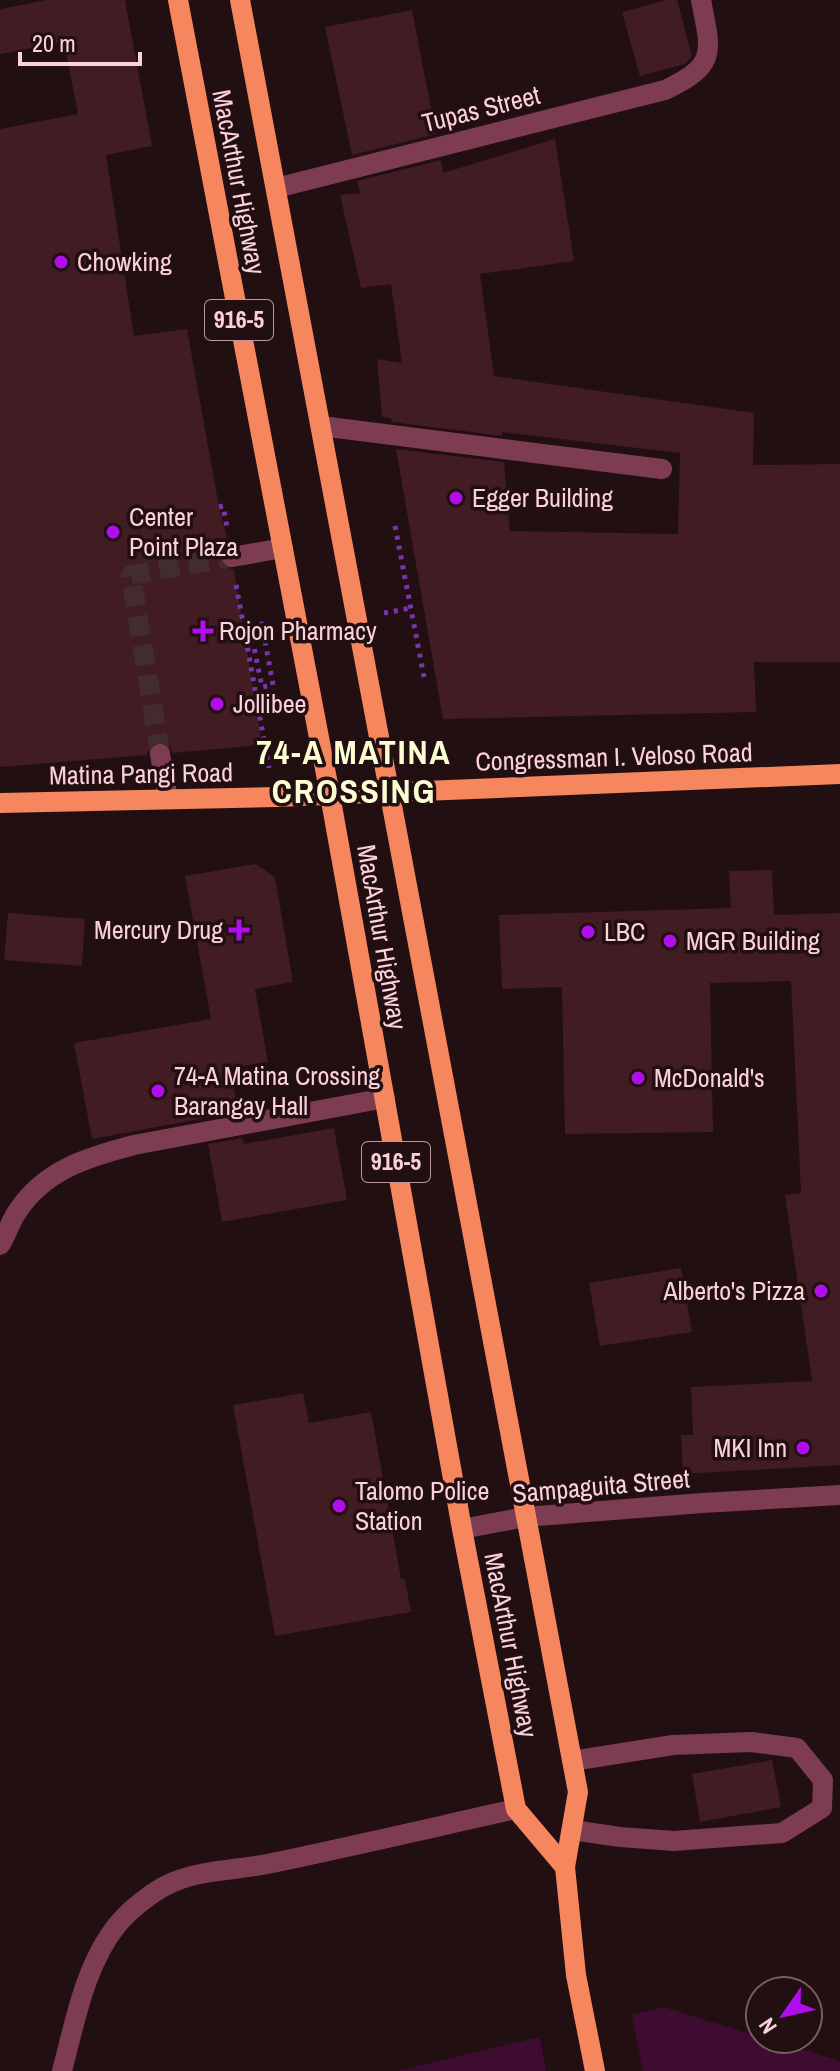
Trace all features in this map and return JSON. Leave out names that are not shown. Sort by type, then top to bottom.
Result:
[{"type":"main road","name":"MacArthur Highway","points":[[178,0],[330,795],[462,1529],[516,1809],[565,1867]]},
{"type":"main road","name":"MacArthur Highway","points":[[240,0],[578,1792],[565,1867],[576,1975],[595,2071]]},
{"type":"main road","name":"Congressman I. Veloso Road","points":[[330,795],[840,774]]},
{"type":"main road","name":"Matina Pangi Road","points":[[0,803],[330,795]]},
{"type":"street","name":"Tupas Street","points":[[276,188],[665,90],[696,73],[708,54],[709,40],[701,0]]},
{"type":"street","points":[[321,426],[662,469]]},
{"type":"street","points":[[232,557],[283,548]]},
{"type":"street","points":[[160,754],[168,799]]},
{"type":"street","points":[[0,1245],[17,1212],[40,1185],[64,1168],[94,1155],[385,1098]]},
{"type":"street","name":"Sampaguita Street","points":[[462,1529],[525,1517],[840,1495]]},
{"type":"street","points":[[572,1761],[673,1745],[751,1742],[797,1748],[823,1780],[822,1808],[782,1833],[674,1841],[572,1830]]},
{"type":"street","points":[[62,2071],[81,2000],[103,1948],[117,1925],[133,1910],[175,1881],[210,1872],[260,1866],[516,1809]]},
{"type":"path","points":[[395,526],[424,677]]},
{"type":"path","points":[[244,628],[276,797]]},
{"type":"path","points":[[252,637],[262,687],[273,685],[266,647]]},
{"type":"shaded area","points":[[664,2007],[744,2032],[744,2055],[820,2055],[840,2061],[840,2071],[397,2071]]},
{"type":"pier","points":[[631,2011],[643,2071],[546,2071],[539,2033]]},
{"type":"building","name":"Center Point Plaza","points":[[47,0],[125,0],[152,146],[106,155],[134,336],[187,329],[219,507],[229,545],[220,552],[219,558],[223,566],[234,570],[262,745],[173,753],[169,745],[158,741],[151,745],[147,755],[0,767],[0,129],[78,114],[64,42],[0,54],[0,9]]},
{"type":"building","points":[[677,0],[692,56],[685,64],[640,76],[622,12]]},
{"type":"building","points":[[412,10],[436,134],[352,155],[325,27]]},
{"type":"building","points":[[555,139],[574,261],[480,274],[494,376],[754,413],[753,465],[840,464],[840,662],[754,662],[756,712],[443,719],[396,449],[504,462],[510,531],[678,534],[680,453],[502,432],[502,436],[392,422],[391,418],[382,417],[377,359],[402,363],[391,284],[361,288],[340,195],[360,193],[357,181],[441,160],[443,173]]},
{"type":"building","points":[[255,864],[275,877],[293,982],[255,989],[268,1062],[230,1068],[238,1112],[92,1139],[74,1043],[211,1019],[185,876]]},
{"type":"building","points":[[772,870],[774,915],[840,913],[840,1465],[683,1474],[681,1435],[693,1435],[691,1387],[812,1381],[785,1195],[801,1193],[791,981],[710,983],[713,1132],[565,1134],[562,987],[502,989],[499,915],[731,908],[729,871]]},
{"type":"building","points":[[8,913],[85,919],[82,966],[4,960]]},
{"type":"building","points":[[334,1128],[347,1200],[222,1222],[208,1144],[242,1138],[244,1144]]},
{"type":"building","points":[[681,1268],[692,1332],[600,1346],[589,1283]]},
{"type":"building","points":[[303,1393],[309,1423],[371,1412],[401,1579],[405,1579],[411,1612],[275,1636],[233,1405]]},
{"type":"building","points":[[772,1760],[781,1807],[700,1822],[692,1774]]},
{"type":"tunnel","points":[[160,754],[131,575],[232,557]]},
{"type":"place","name":"Chowking","points":[[61,262]]},
{"type":"place","name":"Egger Building","points":[[456,498]]},
{"type":"place","name":"Center Point Plaza","points":[[113,532]]},
{"type":"place","name":"Rojon Pharmacy","points":[[203,631]]},
{"type":"place","name":"Jollibee","points":[[217,704]]},
{"type":"place","name":"Mercury Drug","points":[[239,930]]},
{"type":"place","name":"LBC","points":[[588,932]]},
{"type":"place","name":"MGR Building","points":[[670,941]]},
{"type":"place","name":"McDonald's","points":[[638,1078]]},
{"type":"place","name":"74-A Matina Crossing Barangay Hall","points":[[158,1091]]},
{"type":"place","name":"Alberto's Pizza","points":[[821,1291]]},
{"type":"place","name":"MKI Inn","points":[[803,1448]]},
{"type":"place","name":"Talomo Police Station","points":[[339,1506]]},
{"type":"district","name":"74-A MATINA CROSSING","points":[[354,772]]}]
